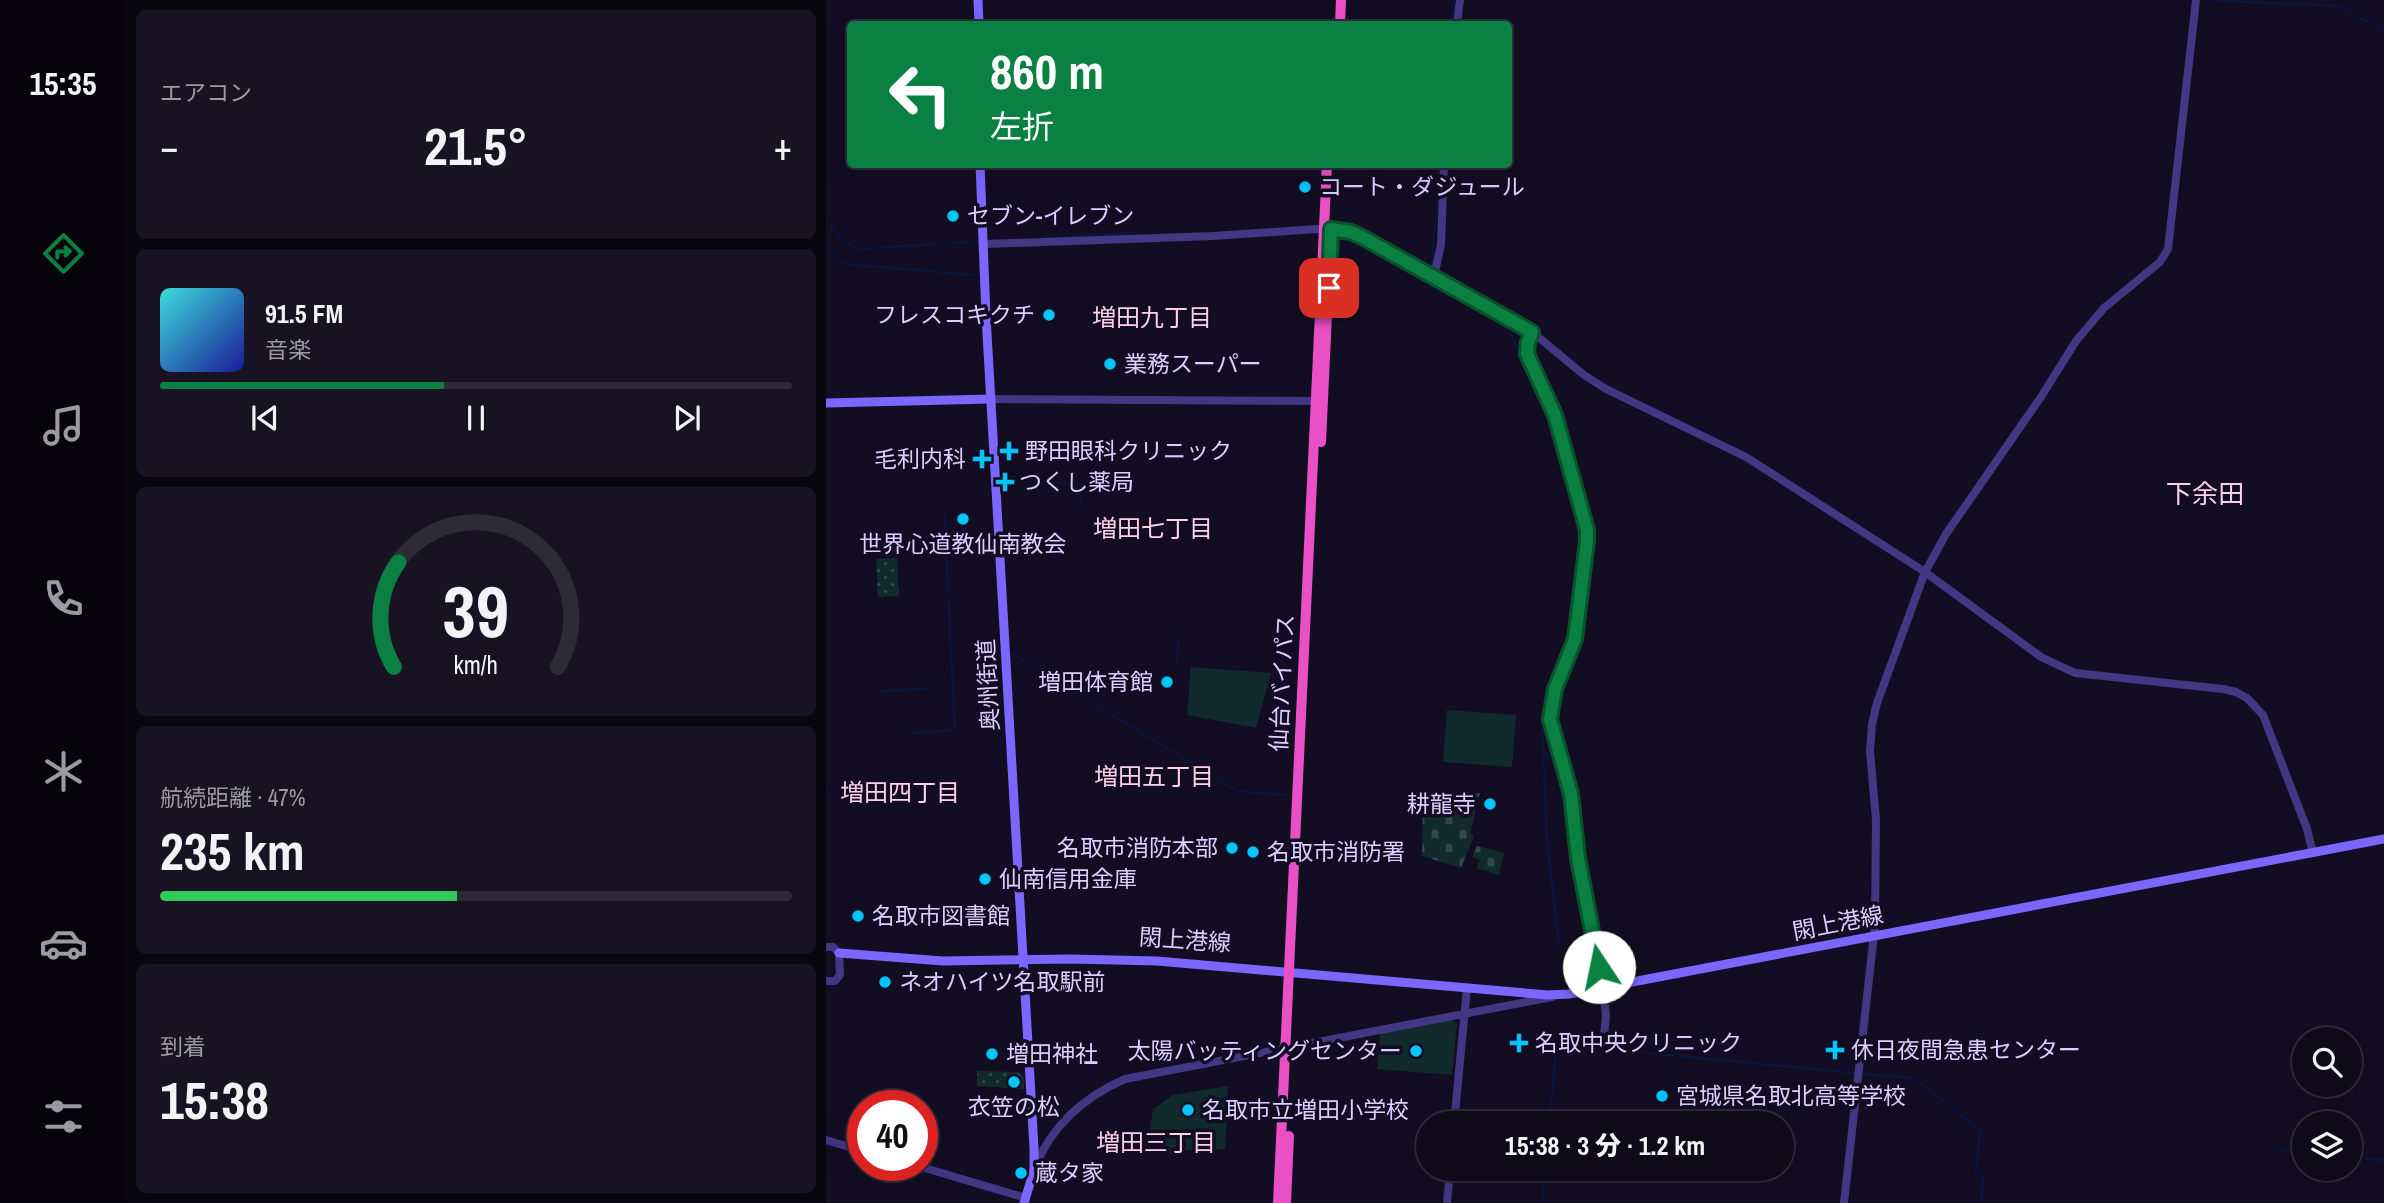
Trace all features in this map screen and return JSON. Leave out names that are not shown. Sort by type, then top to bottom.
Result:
[{"type":"highway","points":[[1334,21],[1335,0]]},
{"type":"highway","points":[[1340,21],[1341,0]]},
{"type":"highway","name":"仙台バイパス","points":[[1327,168],[1328,229]]},
{"type":"highway","name":"仙台バイパス","points":[[1286,1203],[1291,971],[1309,577],[1334,168]]},
{"type":"highway","name":"仙台バイパス","points":[[1278,1203],[1289,1046]]},
{"type":"main road","points":[[978,0],[979,21]]},
{"type":"main road","name":"奥州街道","points":[[980,168],[1034,1148],[1034,1170],[1025,1200]]},
{"type":"main road","points":[[826,403],[991,399]]},
{"type":"main road","name":"閖上港線","points":[[839,953],[943,961],[1157,961],[1524,993],[1569,994],[2384,839]]},
{"type":"street","points":[[1457,21],[1460,0]]},
{"type":"street","points":[[1844,1203],[1874,936],[1876,820],[1870,751],[1877,703],[1925,572],[1946,534],[2041,397],[2076,341],[2104,309],[2160,262],[2168,249],[2196,1]]},
{"type":"street","points":[[1434,276],[1441,245],[1444,168]]},
{"type":"street","points":[[984,244],[1328,229],[1351,232],[1532,332],[1596,384],[1746,457],[1925,572],[2041,657],[2059,667],[2097,677],[2222,689],[2247,698],[2263,715],[2307,829],[2313,853]]},
{"type":"street","points":[[1532,332],[1527,354],[1555,415],[1587,530],[1575,639],[1555,689],[1550,719],[1571,794],[1578,858],[1603,987],[1606,1006],[1603,1044]]},
{"type":"street","points":[[991,399],[1319,401]]},
{"type":"street","points":[[826,947],[833,947],[839,953],[838,979],[826,981]]},
{"type":"street","points":[[1455,1111],[1467,988]]},
{"type":"street","points":[[1520,1003],[1524,993]]},
{"type":"street","points":[[1034,1170],[1046,1145],[1075,1108],[1125,1079],[1569,994]]},
{"type":"street","points":[[826,1140],[847,1146]]},
{"type":"street","points":[[1034,1148],[1046,1145]]},
{"type":"street","points":[[938,1172],[1025,1200]]},
{"type":"street","points":[[1447,1203],[1449,1181]]},
{"type":"green space","points":[[897,558],[899,596],[878,597],[876,559]]},
{"type":"green space","points":[[1191,667],[1271,673],[1256,728],[1187,715]]},
{"type":"green space","points":[[1447,710],[1516,715],[1512,767],[1443,762]]},
{"type":"green space","points":[[1480,793],[1470,834],[1474,836],[1461,868],[1422,856],[1423,807],[1447,810],[1455,797]]},
{"type":"green space","points":[[1477,846],[1504,853],[1499,875],[1477,868],[1480,860],[1472,857]]},
{"type":"green space","name":"太陽バッティングセンター","points":[[1452,1020],[1457,1023],[1452,1075],[1377,1069],[1380,1033]]},
{"type":"green space","points":[[977,1071],[1018,1072],[1024,1077],[1024,1089],[977,1086]]},
{"type":"green space","points":[[1228,1086],[1225,1149],[1180,1150],[1180,1155],[1147,1150],[1153,1109],[1173,1095]]},
{"type":"waterway","points":[[1451,21],[1454,0]]},
{"type":"waterway","points":[[2210,0],[2339,6],[2384,31]]},
{"type":"waterway","points":[[1435,229],[1438,196]]},
{"type":"waterway","points":[[826,219],[840,237],[855,248]]},
{"type":"waterway","points":[[1043,238],[1133,233]]},
{"type":"waterway","points":[[1432,263],[1434,233]]},
{"type":"waterway","points":[[950,243],[972,242]]},
{"type":"waterway","points":[[860,249],[938,244]]},
{"type":"waterway","points":[[826,248],[845,264],[974,275]]},
{"type":"waterway","points":[[1508,329],[1538,388]]},
{"type":"waterway","points":[[1549,412],[1583,531]]},
{"type":"waterway","points":[[1014,479],[1082,485],[1080,504]]},
{"type":"waterway","points":[[945,514],[948,593]]},
{"type":"waterway","points":[[1568,645],[1581,557]]},
{"type":"waterway","points":[[949,599],[950,641]]},
{"type":"waterway","points":[[1177,664],[1179,636]]},
{"type":"waterway","points":[[942,731],[955,730],[951,645]]},
{"type":"waterway","points":[[1010,652],[1075,692]]},
{"type":"waterway","points":[[1559,945],[1547,840],[1542,720],[1546,693],[1565,654]]},
{"type":"waterway","points":[[880,691],[934,688]]},
{"type":"waterway","points":[[1078,694],[1103,709]]},
{"type":"waterway","points":[[1106,711],[1233,789]]},
{"type":"waterway","points":[[911,733],[940,731]]},
{"type":"waterway","points":[[826,790],[840,798]]},
{"type":"waterway","points":[[1237,791],[1289,795]]},
{"type":"waterway","points":[[1551,1111],[1556,1044]]},
{"type":"waterway","points":[[1566,1045],[1854,1073]]},
{"type":"waterway","points":[[1863,1074],[1914,1078],[1980,1130],[1976,1171]]},
{"type":"waterway","points":[[2279,1150],[2292,1152]]},
{"type":"waterway","points":[[2362,1158],[2384,1160]]},
{"type":"waterway","points":[[1981,1203],[1983,1176]]},
{"type":"waterway","points":[[1542,1203],[1545,1181]]},
{"type":"place","name":"コート・ダジュール","points":[[1305,187]]},
{"type":"place","name":"セブン-イレブン","points":[[953,216]]},
{"type":"place","name":"フレスコキクチ","points":[[1049,315]]},
{"type":"place","name":"業務スーパー","points":[[1110,364]]},
{"type":"place","name":"野田眼科クリニック","points":[[1009,451]]},
{"type":"place","name":"毛利内科","points":[[982,459]]},
{"type":"place","name":"つくし薬局","points":[[1005,482]]},
{"type":"place","name":"世界心道教仙南教会","points":[[963,519]]},
{"type":"place","name":"増田体育館","points":[[1167,682]]},
{"type":"place","name":"耕龍寺","points":[[1490,804]]},
{"type":"place","name":"名取市消防本部","points":[[1232,848]]},
{"type":"place","name":"名取市消防署","points":[[1253,852]]},
{"type":"place","name":"仙南信用金庫","points":[[985,879]]},
{"type":"place","name":"名取市図書館","points":[[858,916]]},
{"type":"place","name":"ネオハイツ名取駅前","points":[[885,982]]},
{"type":"place","name":"名取中央クリニック","points":[[1519,1043]]},
{"type":"place","name":"休日夜間急患センター","points":[[1835,1050]]},
{"type":"place","name":"太陽バッティングセンター","points":[[1416,1051]]},
{"type":"place","name":"増田神社","points":[[992,1054]]},
{"type":"place","name":"衣笠の松","points":[[1014,1082]]},
{"type":"place","name":"宮城県名取北高等学校","points":[[1662,1096]]},
{"type":"place","name":"名取市立増田小学校","points":[[1188,1110]]},
{"type":"place","name":"蔵タ家","points":[[1021,1173]]},
{"type":"district","name":"増田九丁目","points":[[1152,318]]},
{"type":"district","name":"下余田","points":[[2205,494]]},
{"type":"district","name":"増田七丁目","points":[[1153,529]]},
{"type":"district","name":"増田五丁目","points":[[1154,777]]},
{"type":"district","name":"増田四丁目","points":[[900,793]]},
{"type":"district","name":"増田三丁目","points":[[1156,1143]]},
{"type":"route","points":[[1329,288],[1331,229],[1343,230],[1362,237],[1532,332],[1527,354],[1555,415],[1587,530],[1575,639],[1555,689],[1550,719],[1571,794],[1578,858],[1599,967]]}]
